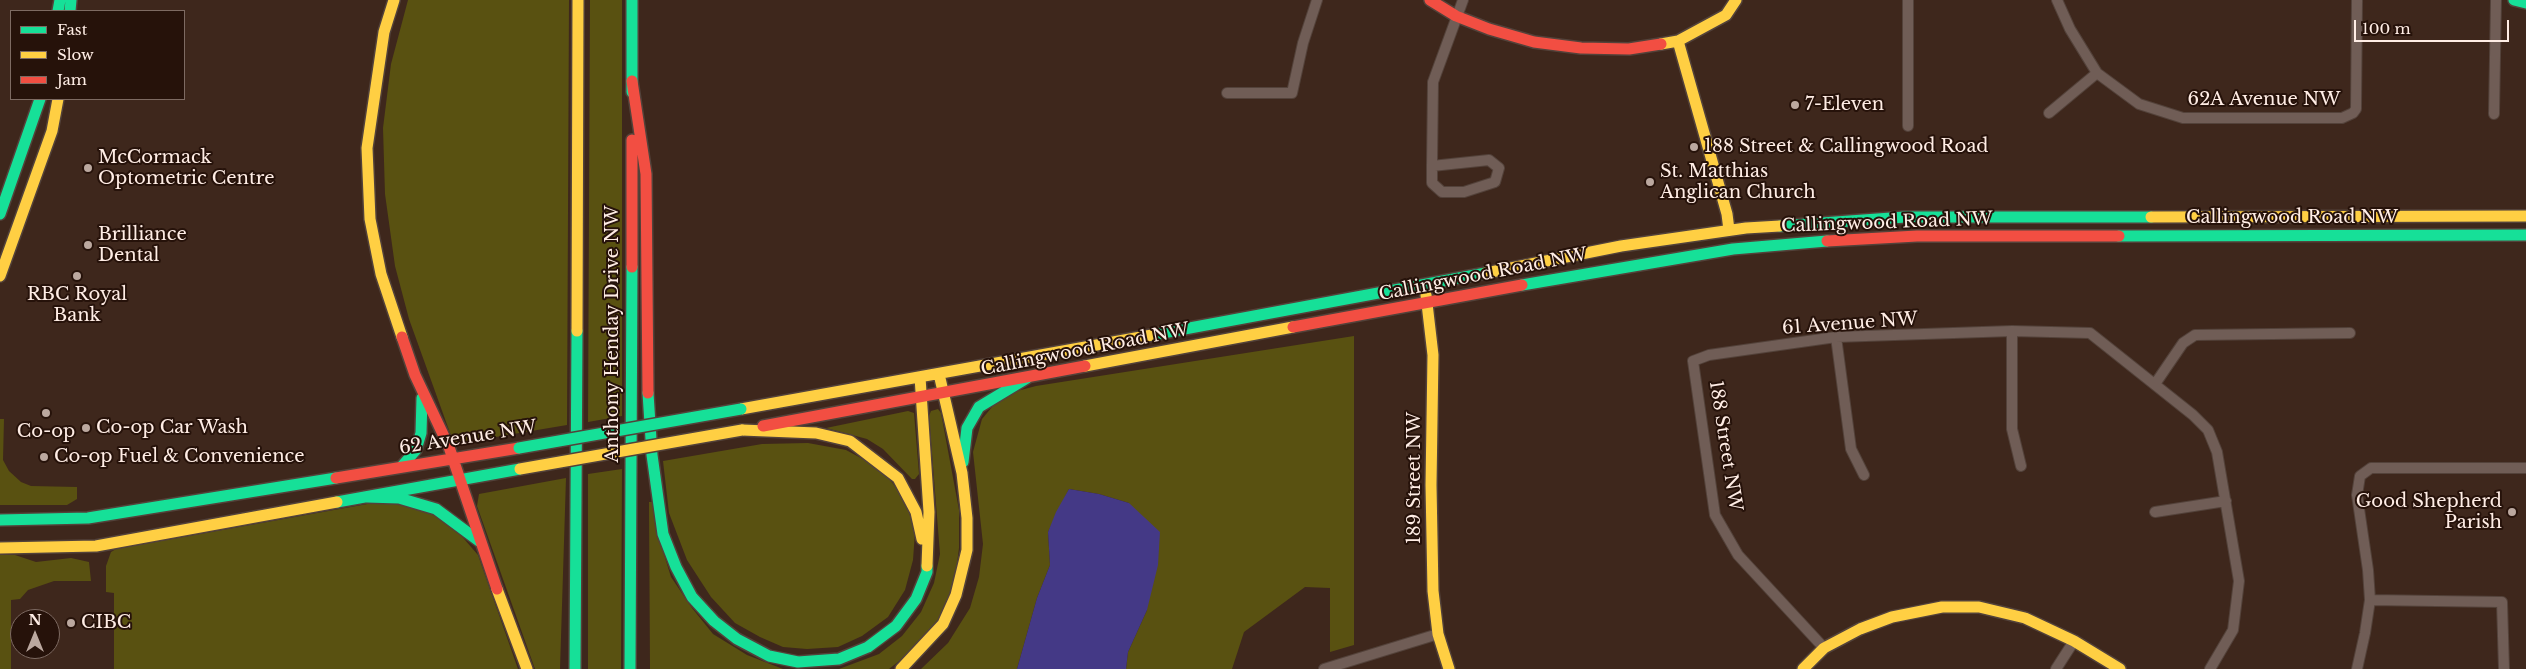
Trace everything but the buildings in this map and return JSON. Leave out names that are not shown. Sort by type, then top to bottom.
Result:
[{"type":"main road","points":[[394,0],[384,32],[367,148],[370,219],[381,274],[422,392],[453,460],[479,541],[527,669]]},
{"type":"main road","name":"Anthony Henday Drive NW","points":[[575,669],[578,0]]},
{"type":"main road","name":"Anthony Henday Drive NW","points":[[630,669],[632,0]]},
{"type":"main road","points":[[1430,0],[1456,16],[1489,29],[1534,42],[1581,48],[1629,49],[1678,41],[1726,15],[1736,0]]},
{"type":"main road","points":[[2514,0],[2526,3]]},
{"type":"main road","points":[[1678,41],[1727,214],[1729,230]]},
{"type":"main road","points":[[632,81],[646,174],[648,391],[653,463],[663,534],[676,568],[692,597],[714,621],[737,639],[769,656],[798,662],[839,659],[868,647],[896,626],[916,599],[927,572],[929,512],[920,377]]},
{"type":"main road","points":[[0,214],[40,100]]},
{"type":"main road","points":[[0,276],[52,131],[58,100]]},
{"type":"main road","name":"Callingwood Road NW","points":[[940,374],[1424,286],[1621,246],[1729,230],[1905,217],[2526,216]]},
{"type":"main road","name":"Callingwood Road NW","points":[[460,480],[944,394],[1622,266],[1733,249],[1917,236],[2526,235]]},
{"type":"main road","name":"189 Street NW","points":[[1424,286],[1433,355],[1431,485],[1434,591],[1438,634],[1449,669]]},
{"type":"main road","points":[[901,669],[943,624],[956,595],[967,550],[968,518],[962,472],[940,374]]},
{"type":"main road","name":"62 Avenue NW","points":[[0,520],[88,518],[402,466],[453,460],[940,374]]},
{"type":"main road","points":[[962,472],[967,428],[979,407],[1027,378]]},
{"type":"main road","points":[[402,466],[416,450],[421,433],[422,392]]},
{"type":"main road","points":[[742,430],[816,433],[850,441],[878,461],[898,478],[916,512],[927,572]]},
{"type":"main road","points":[[0,548],[96,546],[460,480]]},
{"type":"main road","points":[[367,497],[399,498],[436,509],[479,541]]},
{"type":"main road","points":[[1803,669],[1824,648],[1860,629],[1892,617],[1942,607],[1979,607],[2025,618],[2074,641],[2120,669]]},
{"type":"street","points":[[1227,93],[1292,93],[1303,43],[1317,0]]},
{"type":"street","points":[[1432,166],[1489,160],[1499,168],[1494,182],[1464,192],[1442,192],[1432,183],[1432,166],[1433,82],[1463,0]]},
{"type":"street","points":[[1908,0],[1908,126]]},
{"type":"street","points":[[2049,113],[2097,73],[2070,28],[2057,0]]},
{"type":"street","name":"62A Avenue NW","points":[[2097,73],[2139,104],[2183,118],[2342,118],[2353,113],[2357,102],[2357,0]]},
{"type":"street","points":[[2494,114],[2496,0]]},
{"type":"street","points":[[1729,230],[1733,249]]},
{"type":"street","points":[[2012,331],[2012,429],[2021,466]]},
{"type":"street","name":"61 Avenue NW","points":[[1693,361],[1709,354],[1836,337],[2012,331],[2090,333],[2193,415],[2208,430],[2217,452],[2238,581],[2233,630],[2210,669]]},
{"type":"street","points":[[2154,384],[2183,343],[2196,335],[2350,333]]},
{"type":"street","points":[[1836,337],[1851,449],[1864,475]]},
{"type":"street","name":"188 Street NW","points":[[1693,361],[1715,515],[1738,555],[1824,648]]},
{"type":"street","points":[[2357,669],[2366,633],[2370,600],[2368,570],[2357,495],[2360,476],[2372,468],[2526,468]]},
{"type":"street","points":[[2155,512],[2226,501]]},
{"type":"street","points":[[2370,600],[2502,602],[2504,669]]},
{"type":"street","points":[[1324,669],[1438,634]]},
{"type":"street","points":[[2056,669],[2074,641]]},
{"type":"shaded area","points":[[408,0],[569,0],[567,425],[454,444],[409,319],[395,266],[385,194],[383,128],[391,64]]},
{"type":"shaded area","points":[[590,0],[622,0],[622,416],[588,422]]},
{"type":"shaded area","points":[[1354,336],[1354,645],[1330,652],[1330,588],[1305,587],[1244,632],[1232,669],[1126,669],[1128,652],[1147,610],[1129,503],[1099,494],[1069,489],[1048,532],[1050,565],[1037,598],[1017,669],[921,669],[948,643],[970,608],[979,577],[983,544],[973,452],[982,419],[997,401],[1017,391],[1036,386]]},
{"type":"shaded area","points":[[938,409],[941,413],[959,510],[959,548],[954,587],[937,622],[908,654],[889,669],[839,669],[879,654],[902,636],[921,612],[934,583],[940,554],[929,416],[931,411]]},
{"type":"shaded area","points":[[908,411],[914,413],[919,474],[915,479],[912,479],[883,449],[867,439],[826,428]]},
{"type":"shaded area","points":[[0,419],[4,419],[3,460],[9,471],[21,482],[31,486],[77,487],[77,499],[67,505],[0,505]]},
{"type":"shaded area","points":[[808,443],[846,450],[874,465],[890,480],[905,499],[915,532],[913,560],[905,590],[888,617],[862,636],[838,647],[807,649],[783,647],[735,623],[711,597],[687,560],[669,513],[663,461],[762,444]]},
{"type":"shaded area","points":[[622,469],[621,669],[588,669],[588,474]]},
{"type":"shaded area","points":[[566,478],[560,669],[535,669],[477,506],[479,494]]},
{"type":"shaded area","points":[[1069,489],[1099,494],[1129,503],[1160,532],[1158,565],[1147,610],[1128,652],[1126,669],[1017,669],[1037,598],[1050,565],[1048,532],[1056,512]]},
{"type":"shaded area","points":[[649,502],[652,502],[659,538],[671,577],[692,608],[713,634],[747,655],[783,669],[650,669]]},
{"type":"shaded area","points":[[373,503],[399,503],[430,512],[459,533],[478,555],[518,669],[114,669],[114,593],[106,592],[106,566],[111,552],[116,549]]},
{"type":"shaded area","points":[[0,555],[15,555],[36,562],[71,558],[89,562],[91,581],[54,581],[28,590],[20,599],[11,600],[11,669],[0,669]]},
{"type":"traffic: fast","points":[[58,10],[60,0]]},
{"type":"traffic: fast","points":[[70,10],[71,0]]},
{"type":"traffic: fast","points":[[632,0],[632,92]]},
{"type":"traffic: fast","points":[[2514,0],[2526,3]]},
{"type":"traffic: fast","points":[[0,214],[40,100]]},
{"type":"traffic: fast","points":[[1780,226],[1905,217],[2151,217]]},
{"type":"traffic: fast","points":[[2119,236],[2526,235]]},
{"type":"traffic: fast","points":[[1522,285],[1733,249],[1827,241]]},
{"type":"traffic: fast","points":[[630,669],[632,267]]},
{"type":"traffic: fast","points":[[1152,335],[1486,273]]},
{"type":"traffic: fast","points":[[575,669],[577,331]]},
{"type":"traffic: fast","points":[[963,462],[967,428],[979,407],[1027,378]]},
{"type":"traffic: fast","points":[[648,393],[652,455],[663,534],[676,567],[692,597],[714,621],[737,639],[769,656],[798,662],[839,659],[868,647],[896,626],[916,599],[927,572],[927,566]]},
{"type":"traffic: fast","points":[[402,466],[416,450],[421,433],[422,398]]},
{"type":"traffic: fast","points":[[519,448],[741,409]]},
{"type":"traffic: fast","points":[[337,502],[520,469]]},
{"type":"traffic: fast","points":[[0,520],[88,518],[336,478]]},
{"type":"traffic: fast","points":[[367,497],[399,498],[436,509],[479,541]]},
{"type":"traffic: slow","points":[[394,0],[384,32],[367,148],[370,219],[381,274],[402,337]]},
{"type":"traffic: slow","points":[[577,331],[578,0]]},
{"type":"traffic: slow","points":[[1661,44],[1678,41],[1726,15],[1736,0]]},
{"type":"traffic: slow","points":[[1678,41],[1727,214],[1729,230]]},
{"type":"traffic: slow","points":[[0,276],[52,131],[58,100]]},
{"type":"traffic: slow","points":[[2151,217],[2526,216]]},
{"type":"traffic: slow","points":[[1486,273],[1621,246],[1746,228],[1780,226]]},
{"type":"traffic: slow","points":[[1426,295],[1433,355],[1431,485],[1433,591],[1438,634],[1449,669]]},
{"type":"traffic: slow","points":[[1085,366],[1293,327]]},
{"type":"traffic: slow","points":[[741,409],[1152,335]]},
{"type":"traffic: slow","points":[[901,669],[943,624],[956,595],[967,550],[967,518],[962,473],[939,374]]},
{"type":"traffic: slow","points":[[920,377],[929,512],[927,566]]},
{"type":"traffic: slow","points":[[742,430],[816,433],[850,441],[898,478],[916,512],[922,539]]},
{"type":"traffic: slow","points":[[520,469],[742,430]]},
{"type":"traffic: slow","points":[[0,548],[96,546],[337,502]]},
{"type":"traffic: slow","points":[[497,589],[527,669]]},
{"type":"traffic: slow","points":[[1803,669],[1824,648],[1860,629],[1892,617],[1942,607],[1979,607],[2025,618],[2074,641],[2120,669]]},
{"type":"traffic: jam","points":[[1430,0],[1456,16],[1489,29],[1534,42],[1581,48],[1629,49],[1661,44]]},
{"type":"traffic: jam","points":[[632,81],[646,174],[648,393]]},
{"type":"traffic: jam","points":[[632,140],[632,267]]},
{"type":"traffic: jam","points":[[1827,241],[1917,236],[2119,236]]},
{"type":"traffic: jam","points":[[1293,327],[1522,285]]},
{"type":"traffic: jam","points":[[402,337],[415,375],[449,447],[497,589]]},
{"type":"traffic: jam","points":[[763,426],[1085,366]]},
{"type":"traffic: jam","points":[[336,478],[519,448]]},
{"type":"place","name":"7-Eleven","points":[[1795,105]]},
{"type":"place","name":"188 Street & Callingwood Road","points":[[1694,147]]},
{"type":"place","name":"McCormack Optometric Centre","points":[[88,168]]},
{"type":"place","name":"St. Matthias Anglican Church","points":[[1650,182]]},
{"type":"place","name":"Brilliance Dental","points":[[88,245]]},
{"type":"place","name":"RBC Royal Bank","points":[[77,276]]},
{"type":"place","name":"Co-op","points":[[46,413]]},
{"type":"place","name":"Co-op Car Wash","points":[[86,428]]},
{"type":"place","name":"Co-op Fuel & Convenience","points":[[44,457]]},
{"type":"place","name":"Good Shepherd Parish","points":[[2512,512]]},
{"type":"place","name":"CIBC","points":[[71,623]]}]
